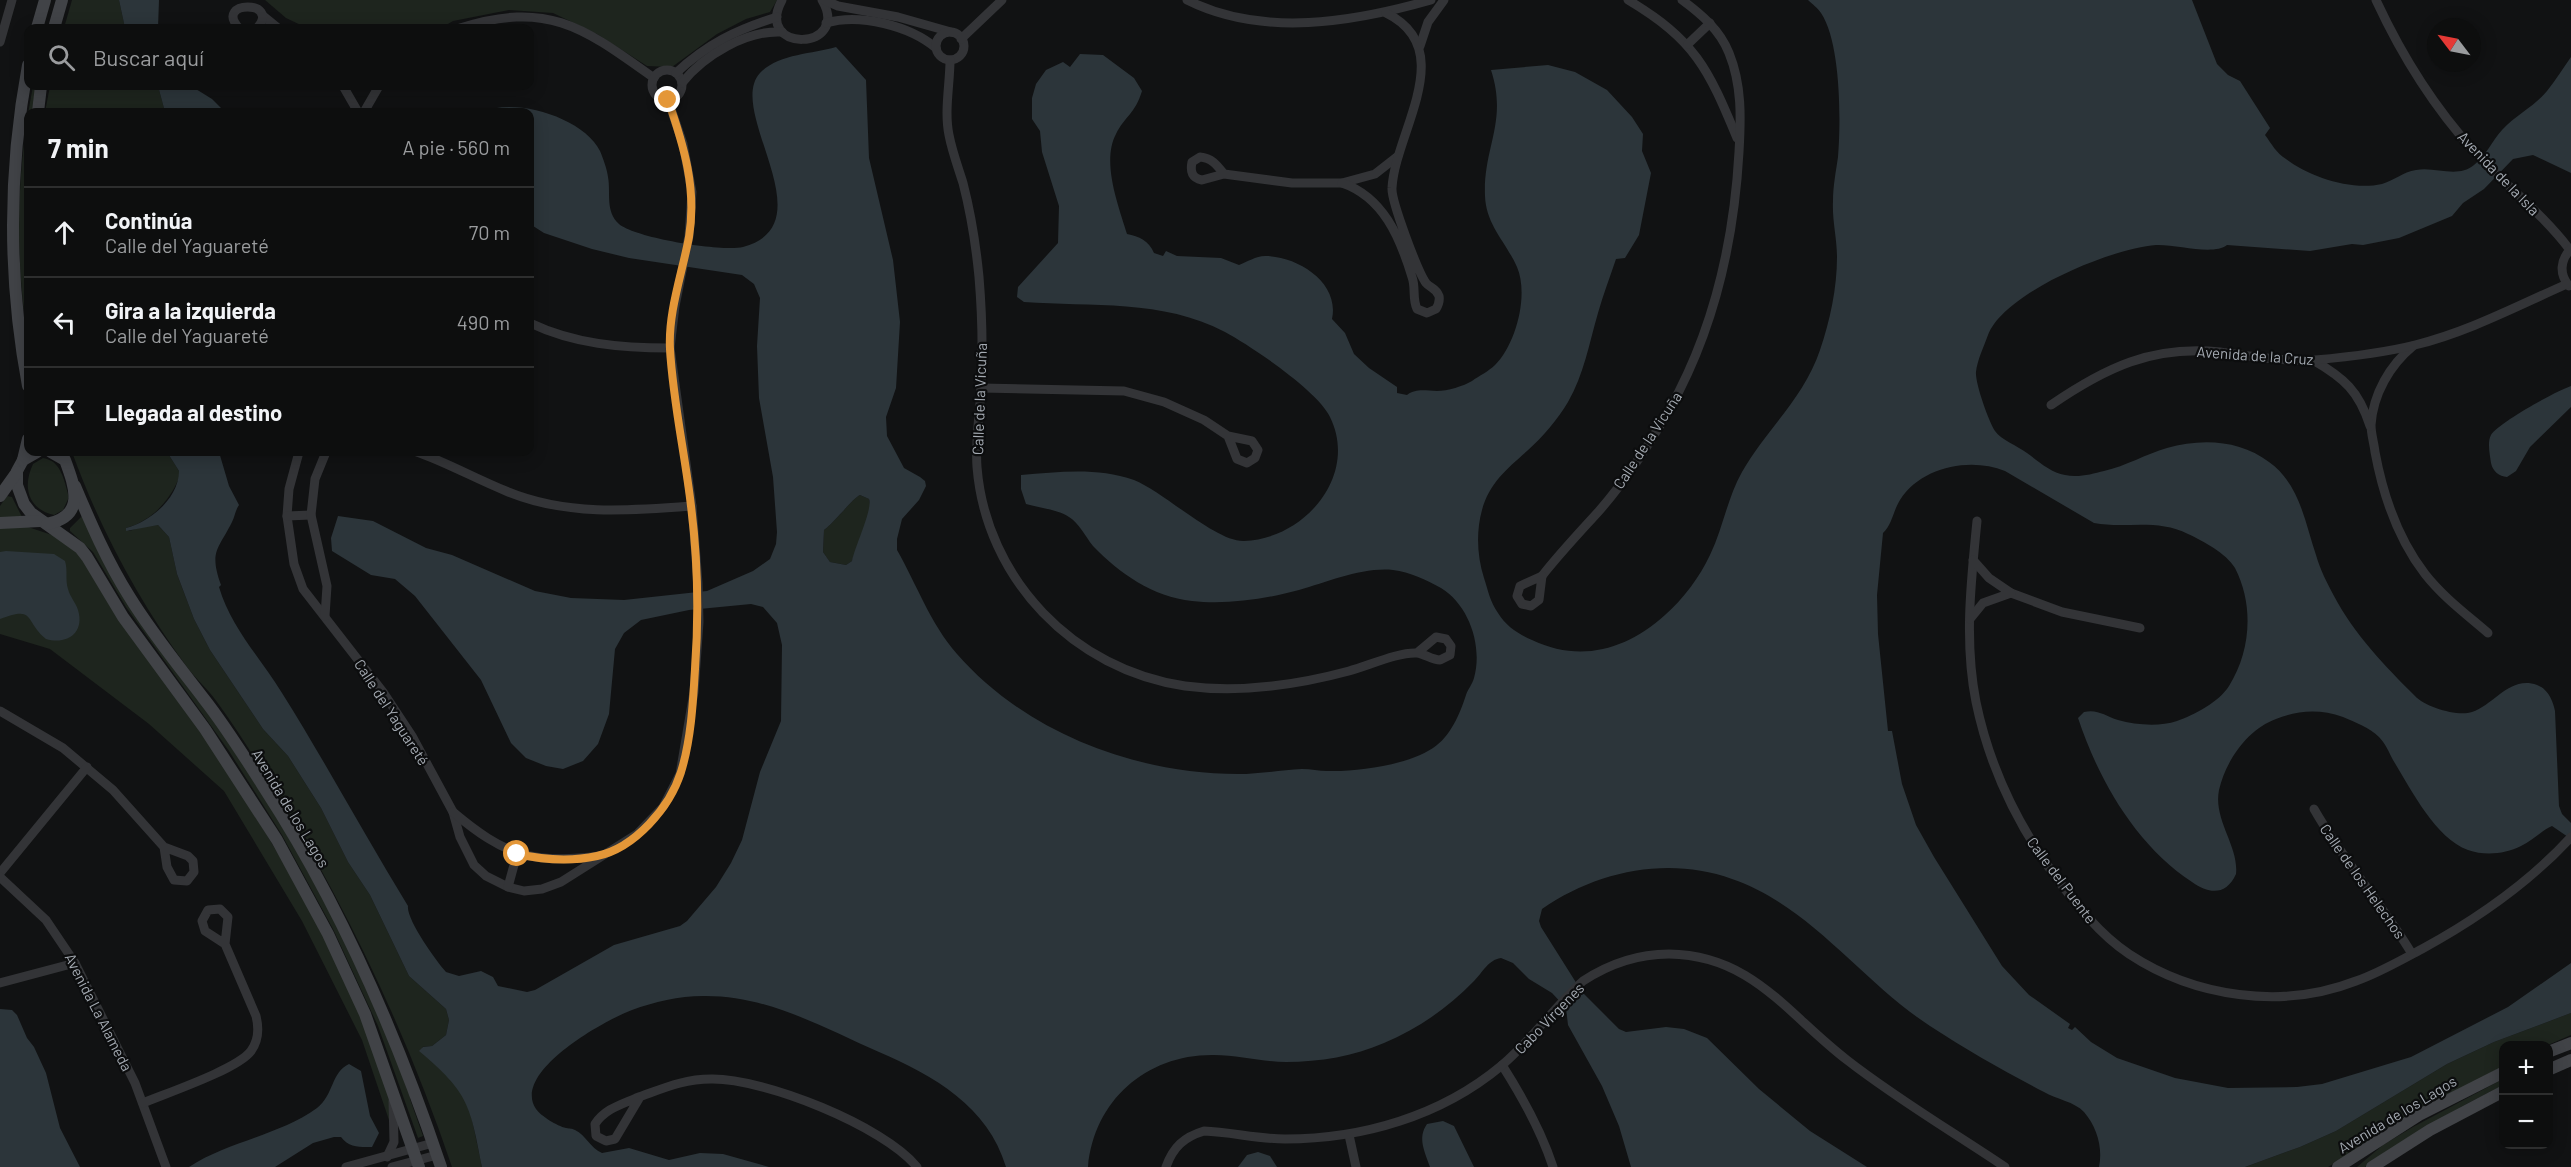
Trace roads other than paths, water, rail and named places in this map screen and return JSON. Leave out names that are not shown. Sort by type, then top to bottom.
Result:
[{"type":"street","points":[[0,42],[12,0]]},
{"type":"street","points":[[38,24],[45,0]]},
{"type":"street","points":[[55,24],[62,0]]},
{"type":"street","points":[[782,0],[777,17],[782,32]]},
{"type":"street","points":[[823,0],[838,6],[898,17],[941,32],[951,32],[961,39],[963,51],[958,57],[950,60],[943,58],[936,48],[921,37],[881,24],[853,20],[826,22]]},
{"type":"street","points":[[682,83],[698,66],[729,46],[758,33],[782,32],[795,40],[811,39],[823,30],[826,22],[828,14],[823,0]]},
{"type":"street","points":[[961,39],[1002,0]]},
{"type":"street","points":[[1187,0],[1216,11],[1268,22],[1335,20],[1386,13],[1431,0]]},
{"type":"street","points":[[1342,183],[1360,190],[1376,203],[1402,250],[1414,289],[1413,297],[1417,309],[1427,313],[1436,309],[1440,298],[1434,288],[1426,283],[1395,210],[1392,194],[1418,90],[1420,46],[1428,22],[1444,0]]},
{"type":"street","name":"Calle de la Vicuña","points":[[1628,0],[1673,29],[1688,44],[1706,69],[1739,143]]},
{"type":"street","name":"Calle de la Vicuña","points":[[1542,576],[1631,471],[1669,409],[1684,379],[1714,299],[1727,248],[1735,200],[1739,143],[1740,98],[1736,74],[1726,45],[1710,23],[1682,0]]},
{"type":"street","name":"Avenida de la Isla","points":[[2376,0],[2426,88],[2474,152],[2550,225],[2570,249]]},
{"type":"street","points":[[237,24],[234,18],[240,6],[253,5],[273,24]]},
{"type":"street","points":[[1386,13],[1407,26],[1420,46]]},
{"type":"street","points":[[260,24],[262,15]]},
{"type":"street","points":[[472,24],[493,17],[510,15],[542,16],[558,20],[595,37],[654,78]]},
{"type":"street","points":[[676,73],[691,59],[721,39],[740,29],[777,17]]},
{"type":"street","points":[[1688,44],[1710,23]]},
{"type":"street","points":[[936,48],[940,37],[951,32]]},
{"type":"street","name":"Calle de la Vicuña","points":[[950,60],[949,135],[967,201],[979,275],[981,387],[976,438],[977,469],[982,497],[999,549],[1010,572],[1028,597],[1044,616],[1088,651],[1112,665],[1136,674],[1186,686],[1213,688],[1267,686],[1296,682],[1417,653]]},
{"type":"street","points":[[666,70],[676,73],[682,83],[677,97],[668,100],[659,98],[654,92],[654,78],[666,70]]},
{"type":"street","points":[[24,89],[18,125],[13,188],[12,256],[24,364]]},
{"type":"street","points":[[38,108],[41,90]]},
{"type":"street","points":[[346,90],[356,108]]},
{"type":"street","points":[[366,108],[377,90]]},
{"type":"street","name":"Calle del Yaguareté","points":[[298,456],[288,489],[287,516],[292,553],[303,590],[383,692],[412,736],[453,812],[460,837],[474,865],[486,876],[508,887],[532,891],[561,882],[600,856],[630,840],[652,820],[673,791],[680,774],[694,692],[699,622],[692,506],[670,348],[689,236],[692,192],[689,169],[668,100]]},
{"type":"street","points":[[1224,174],[1292,183],[1342,183],[1375,174],[1401,153]]},
{"type":"street","points":[[1376,203],[1386,200],[1392,194]]},
{"type":"street","points":[[2569,286],[2563,277],[2562,262],[2570,249]]},
{"type":"street","points":[[1414,289],[1421,283],[1426,283]]},
{"type":"street","name":"Avenida de la Cruz","points":[[2051,405],[2099,374],[2137,359],[2159,354],[2198,351],[2313,360],[2415,345],[2501,314],[2569,286]]},
{"type":"street","points":[[534,324],[584,342],[641,348],[670,348]]},
{"type":"street","points":[[2371,427],[2373,412],[2386,379],[2402,356],[2415,345]]},
{"type":"street","points":[[2313,360],[2331,370],[2355,391],[2364,406],[2371,427],[2378,470],[2391,512],[2411,555],[2446,598],[2488,633]]},
{"type":"street","points":[[981,387],[1124,391],[1185,410],[1228,436]]},
{"type":"street","points":[[0,496],[20,465],[24,452]]},
{"type":"street","points":[[20,465],[32,456]]},
{"type":"street","name":"Avenida de los Lagos","points":[[64,456],[93,529],[129,596],[206,701],[294,835],[344,930],[374,994],[416,1093],[437,1155]]},
{"type":"street","points":[[324,456],[315,479],[311,515],[327,586],[325,616]]},
{"type":"street","points":[[426,456],[507,491],[567,508],[622,512],[692,506]]},
{"type":"street","name":"Avenida de los Lagos","points":[[20,465],[20,495],[31,513],[80,548],[87,557],[123,617],[205,729],[257,807],[328,934],[365,1014],[393,1087],[416,1159]]},
{"type":"street","points":[[0,523],[55,522],[71,510],[76,495],[75,486]]},
{"type":"street","points":[[287,516],[311,515]]},
{"type":"street","name":"Calle del Puente","points":[[1977,520],[1969,621],[1971,669],[1986,742],[1999,779],[2016,815],[2041,857],[2099,930],[2128,954],[2195,986],[2241,995],[2270,997],[2328,989],[2355,982],[2452,933],[2492,907],[2519,886],[2569,839]]},
{"type":"street","points":[[1973,560],[1989,578],[2011,593],[2062,612],[2140,628]]},
{"type":"street","points":[[1969,621],[1983,603],[2011,593]]},
{"type":"street","points":[[0,711],[38,732],[87,767],[113,790],[164,847]]},
{"type":"street","points":[[0,875],[87,767]]},
{"type":"street","name":"Calle de los Helechos","points":[[2313,809],[2345,861],[2388,913],[2412,954]]},
{"type":"street","name":"Calle del Yaguareté","points":[[453,812],[493,843],[517,854],[551,860],[600,856]]},
{"type":"street","points":[[508,887],[517,854]]},
{"type":"street","name":"Avenida La Alameda","points":[[0,875],[46,920],[75,963],[112,1034],[143,1103],[166,1167]]},
{"type":"street","points":[[143,1103],[227,1067],[245,1058],[252,1050],[257,1040],[256,1016],[225,944]]},
{"type":"street","name":"Cabo Vírgenes","points":[[1166,1167],[1170,1155],[1178,1144],[1192,1134],[1204,1131],[1285,1139],[1349,1136],[1374,1130],[1432,1109],[1458,1096],[1502,1065],[1583,981],[1599,971],[1639,957],[1679,955],[1719,961],[1760,985],[1818,1036],[1884,1087],[2005,1167]]},
{"type":"street","points":[[0,983],[75,963]]},
{"type":"street","points":[[2553,1050],[2571,1043]]},
{"type":"street","points":[[2553,1068],[2571,1060]]},
{"type":"street","points":[[1502,1065],[1539,1128],[1553,1167]]},
{"type":"street","name":"Avenida de los Lagos","points":[[2338,1167],[2420,1115],[2499,1075]]},
{"type":"street","points":[[640,1097],[615,1139],[606,1141],[596,1136],[595,1124],[610,1109],[673,1083],[713,1079],[750,1084],[796,1098],[851,1121],[901,1150],[917,1167]]},
{"type":"street","points":[[387,1157],[394,1142],[393,1087]]},
{"type":"street","name":"Avenida de los Lagos","points":[[2372,1167],[2436,1127],[2499,1094]]},
{"type":"street","points":[[1349,1136],[1356,1167]]},
{"type":"street","points":[[392,1167],[437,1155]]},
{"type":"street","points":[[346,1167],[387,1157],[416,1159]]}]
